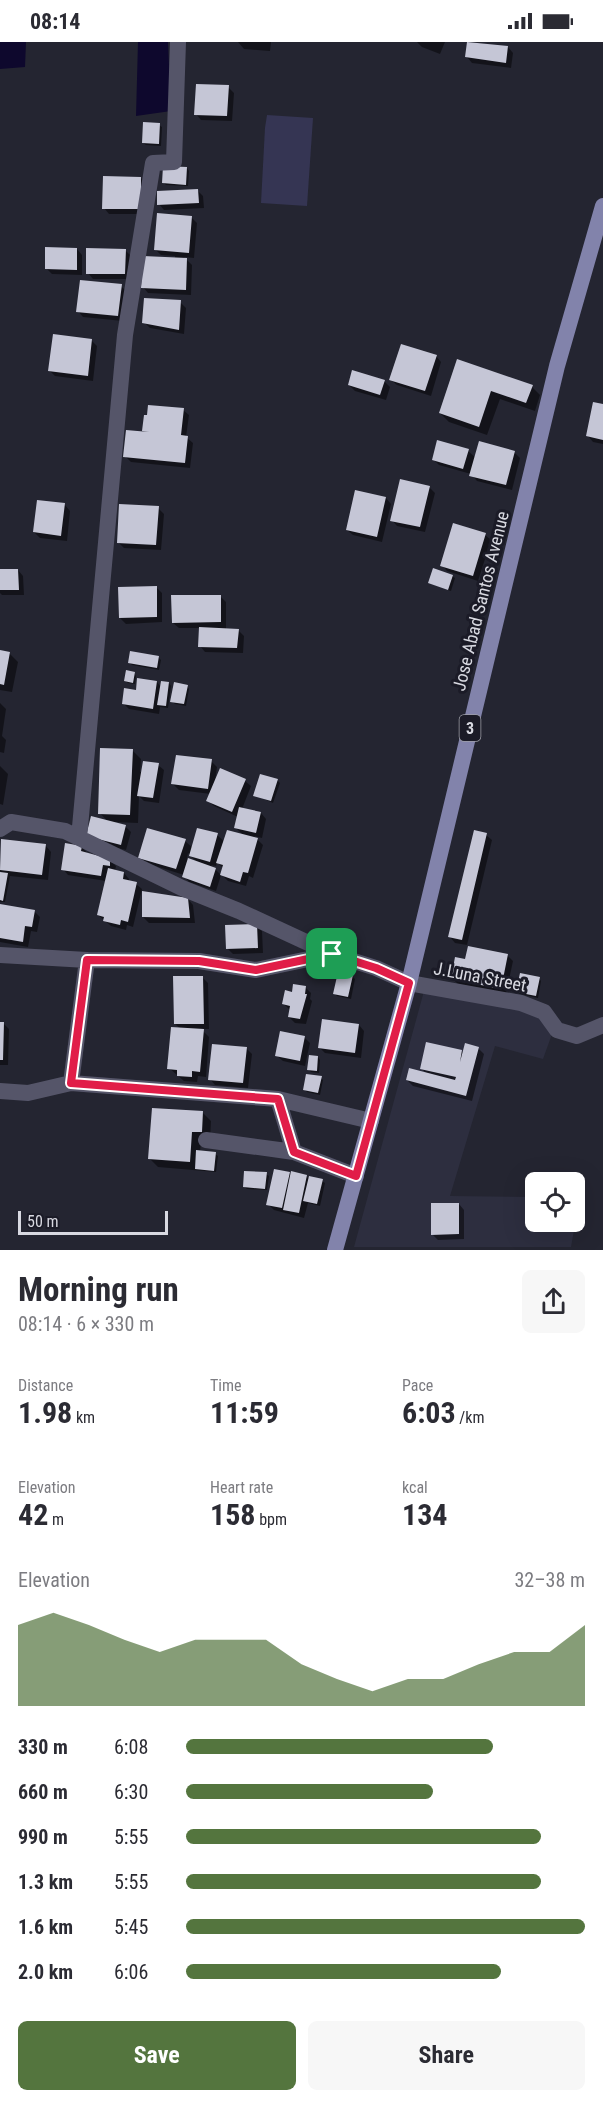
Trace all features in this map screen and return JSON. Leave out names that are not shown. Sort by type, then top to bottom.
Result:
[{"type":"main road","name":"Jose Abad Santos Avenue","points":[[335,1250],[409,983],[557,366],[603,206]]},
{"type":"street","points":[[79,838],[125,335],[153,163],[174,162],[178,42]]},
{"type":"street","name":"J.Luna Street","points":[[0,829],[11,822],[65,831],[182,888],[239,911],[332,954],[376,968],[409,983],[521,1003],[544,1012],[557,1030],[577,1036],[603,1025]]},
{"type":"street","points":[[0,955],[87,960],[199,961],[256,970],[332,954]]},
{"type":"street","points":[[71,1083],[87,960]]},
{"type":"street","points":[[0,1091],[28,1093],[71,1083],[278,1099],[371,1121]]},
{"type":"street","points":[[278,1099],[294,1152]]},
{"type":"street","points":[[206,1140],[294,1152],[356,1176]]},
{"type":"shaded area","points":[[0,42],[26,42],[25,67],[0,69]]},
{"type":"shaded area","points":[[138,42],[168,42],[171,111],[136,116]]},
{"type":"shaded area","points":[[267,115],[313,118],[307,206],[261,203]]},
{"type":"shaded area","points":[[424,991],[536,1013],[552,1034],[543,1059],[495,1046],[450,1196],[525,1197],[525,1232],[574,1232],[571,1247],[354,1247]]},
{"type":"building","points":[[467,42],[508,46],[506,63],[465,57]]},
{"type":"building","points":[[196,84],[229,85],[227,116],[194,115]]},
{"type":"building","points":[[143,122],[160,123],[159,144],[142,143]]},
{"type":"building","points":[[163,166],[187,167],[186,185],[162,183]]},
{"type":"building","points":[[103,176],[141,177],[141,209],[102,209]]},
{"type":"building","points":[[198,189],[199,203],[157,205],[157,191]]},
{"type":"building","points":[[157,213],[192,216],[189,253],[154,250]]},
{"type":"building","points":[[45,247],[77,248],[77,270],[45,269]]},
{"type":"building","points":[[86,248],[126,249],[125,274],[86,274]]},
{"type":"building","points":[[143,256],[187,258],[186,290],[141,288]]},
{"type":"building","points":[[80,280],[122,284],[118,316],[76,312]]},
{"type":"building","points":[[144,298],[181,300],[179,330],[142,323]]},
{"type":"building","points":[[53,334],[92,339],[88,376],[48,371]]},
{"type":"building","points":[[401,344],[437,355],[425,391],[389,380]]},
{"type":"building","points":[[457,359],[533,385],[526,403],[491,391],[479,427],[439,413]]},
{"type":"building","points":[[352,370],[385,380],[380,395],[348,385]]},
{"type":"building","points":[[593,402],[603,404],[603,440],[586,436]]},
{"type":"building","points":[[148,405],[184,408],[181,435],[188,436],[185,463],[123,457],[126,430],[149,432],[142,431]]},
{"type":"building","points":[[437,440],[469,449],[463,469],[432,460]]},
{"type":"building","points":[[479,441],[515,451],[506,485],[469,476]]},
{"type":"building","points":[[400,479],[430,486],[420,527],[390,521]]},
{"type":"building","points":[[355,490],[386,497],[377,537],[346,530]]},
{"type":"building","points":[[37,500],[65,503],[61,536],[33,532]]},
{"type":"building","points":[[119,504],[159,506],[156,545],[117,543]]},
{"type":"building","points":[[453,523],[486,533],[473,576],[440,566]]},
{"type":"building","points":[[433,568],[453,575],[448,590],[428,583]]},
{"type":"building","points":[[0,569],[18,569],[19,590],[0,590]]},
{"type":"building","points":[[157,586],[157,617],[119,618],[118,587]]},
{"type":"building","points":[[171,595],[221,595],[221,622],[172,623]]},
{"type":"building","points":[[199,627],[239,629],[237,648],[198,647]]},
{"type":"building","points":[[0,650],[10,652],[4,685],[0,684]]},
{"type":"building","points":[[130,651],[159,656],[157,668],[128,663]]},
{"type":"building","points":[[126,670],[135,672],[133,683],[124,681]]},
{"type":"building","points":[[137,678],[157,681],[153,709],[122,704],[124,688],[136,690]]},
{"type":"building","points":[[161,681],[169,682],[166,706],[157,705]]},
{"type":"building","points":[[174,682],[188,685],[184,704],[170,702]]},
{"type":"building","points":[[100,748],[133,749],[130,815],[98,814]]},
{"type":"building","points":[[176,755],[212,759],[208,789],[171,784]]},
{"type":"building","points":[[143,761],[159,763],[153,798],[137,796]]},
{"type":"building","points":[[220,768],[246,779],[232,812],[206,801]]},
{"type":"building","points":[[260,774],[278,779],[271,801],[253,796]]},
{"type":"building","points":[[239,807],[261,812],[256,833],[234,828]]},
{"type":"building","points":[[91,816],[126,825],[121,845],[86,836]]},
{"type":"building","points":[[147,828],[186,839],[176,869],[138,858]]},
{"type":"building","points":[[197,828],[218,833],[210,862],[189,856]]},
{"type":"building","points":[[227,830],[258,838],[248,873],[243,872],[240,882],[220,875],[223,865],[216,863]]},
{"type":"building","points":[[474,830],[487,833],[462,940],[448,937]]},
{"type":"building","points":[[1,839],[46,844],[42,875],[0,870]]},
{"type":"building","points":[[65,843],[82,846],[81,851],[110,859],[110,866],[103,865],[101,876],[61,870]]},
{"type":"building","points":[[188,858],[216,868],[210,887],[182,877]]},
{"type":"building","points":[[108,868],[124,872],[123,879],[137,882],[128,922],[121,920],[120,925],[103,921],[104,917],[97,915]]},
{"type":"building","points":[[0,872],[8,873],[3,901],[0,900]]},
{"type":"building","points":[[142,891],[188,898],[190,918],[142,917]]},
{"type":"building","points":[[0,904],[35,910],[32,927],[25,926],[23,942],[0,938]]},
{"type":"building","points":[[257,924],[258,948],[226,949],[225,925]]},
{"type":"building","points":[[468,946],[508,954],[501,989],[451,979],[455,957],[465,959]]},
{"type":"building","points":[[338,972],[353,975],[348,997],[333,994]]},
{"type":"building","points":[[520,973],[540,977],[536,996],[516,992]]},
{"type":"building","points":[[173,976],[203,976],[204,1024],[174,1024]]},
{"type":"building","points":[[293,984],[306,986],[305,994],[307,994],[300,1019],[288,1017],[290,1006],[282,1004],[285,990],[292,992]]},
{"type":"building","points":[[322,1019],[359,1024],[355,1053],[318,1048]]},
{"type":"building","points":[[0,1022],[4,1022],[3,1060],[0,1060]]},
{"type":"building","points":[[171,1027],[204,1029],[200,1072],[192,1071],[192,1077],[177,1076],[177,1070],[167,1069]]},
{"type":"building","points":[[280,1031],[305,1036],[300,1061],[275,1056]]},
{"type":"building","points":[[426,1042],[462,1050],[460,1062],[465,1043],[479,1047],[466,1096],[406,1080],[409,1068],[455,1080],[456,1077],[420,1069]]},
{"type":"building","points":[[212,1044],[247,1047],[243,1083],[208,1080]]},
{"type":"building","points":[[309,1055],[318,1056],[317,1071],[307,1070]]},
{"type":"building","points":[[306,1074],[322,1076],[318,1093],[303,1090]]},
{"type":"building","points":[[152,1108],[203,1111],[202,1132],[192,1132],[190,1162],[148,1159]]},
{"type":"building","points":[[196,1150],[216,1152],[214,1171],[195,1169]]},
{"type":"building","points":[[274,1169],[290,1172],[282,1208],[266,1205]]},
{"type":"building","points":[[244,1171],[267,1172],[265,1189],[243,1187]]},
{"type":"building","points":[[291,1171],[307,1175],[299,1213],[283,1210]]},
{"type":"building","points":[[309,1176],[323,1179],[317,1204],[303,1201]]},
{"type":"building","points":[[431,1203],[459,1203],[459,1234],[431,1235]]},
{"type":"route","points":[[332,954],[376,968],[409,983],[356,1176],[294,1152],[278,1099],[71,1083],[87,960],[199,961],[256,970],[332,954]]}]
